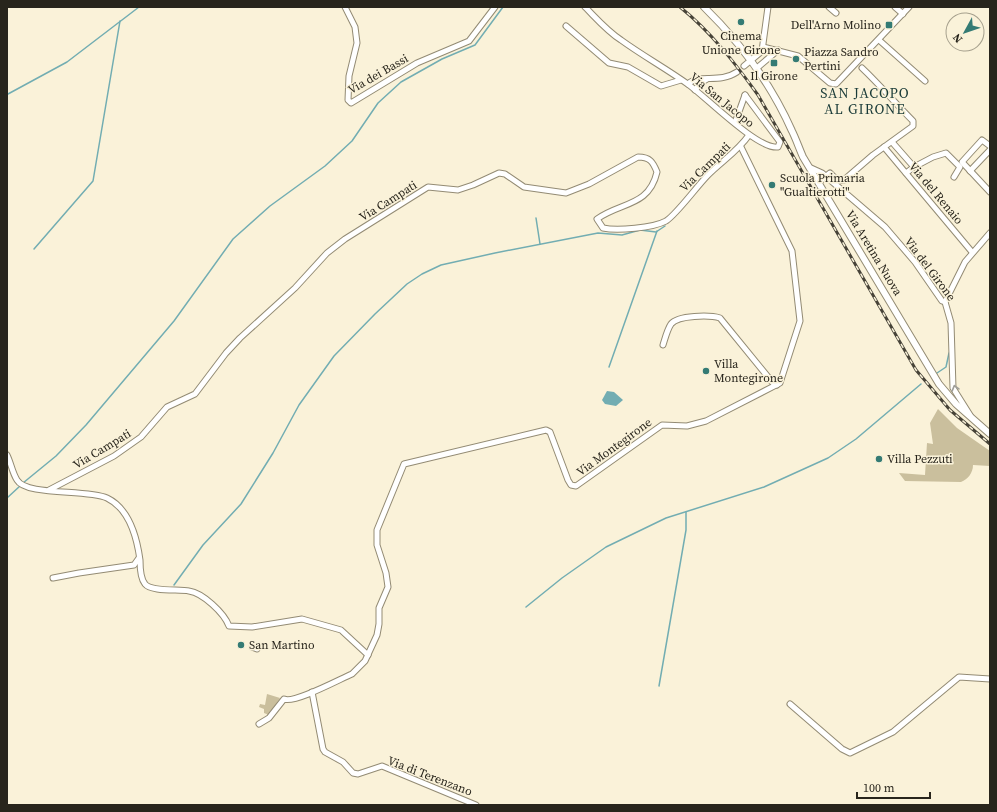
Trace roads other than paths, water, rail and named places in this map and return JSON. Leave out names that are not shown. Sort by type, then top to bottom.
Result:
[{"type":"main road","name":"Via Aretina Nuova","points":[[704,7],[730,33],[757,68],[789,125],[803,157],[944,391],[974,421],[990,434]]},
{"type":"street","name":"Via dei Bassi","points":[[345,7],[354,27],[357,44],[348,85],[348,100],[351,104],[417,63],[469,41],[495,7]]},
{"type":"street","name":"Via San Jacopo","points":[[585,7],[621,40],[688,84],[735,125],[773,147],[777,147],[780,144],[774,133],[745,95],[736,120]]},
{"type":"street","points":[[744,66],[762,52],[768,7]]},
{"type":"street","points":[[829,7],[836,13]]},
{"type":"street","points":[[895,7],[903,14]]},
{"type":"street","points":[[763,44],[798,56],[830,83],[836,84],[909,7]]},
{"type":"street","points":[[566,26],[610,63],[628,67],[662,86],[681,80]]},
{"type":"street","points":[[879,40],[925,82]]},
{"type":"street","points":[[757,68],[778,50]]},
{"type":"street","points":[[819,182],[826,178],[830,173],[838,181],[842,181],[873,155],[913,126],[912,121],[887,96],[885,89],[862,68]]},
{"type":"street","points":[[688,84],[696,79],[725,78],[737,72]]},
{"type":"street","points":[[695,90],[702,82],[708,79]]},
{"type":"street","name":"Via Campati","points":[[49,490],[114,456],[141,437],[167,406],[195,394],[235,343],[295,288],[327,253],[345,239],[428,187],[458,190],[499,173],[505,174],[524,187],[566,192],[589,184],[638,157],[645,157],[650,159],[657,172],[653,184],[646,194],[630,205],[597,219],[603,228],[610,230],[654,225],[667,220],[707,176],[741,147],[750,135]]},
{"type":"street","points":[[990,146],[982,140],[962,162],[990,192]]},
{"type":"street","points":[[892,142],[914,167]]},
{"type":"street","points":[[663,345],[672,324],[676,321],[704,316],[720,318],[773,383],[777,385],[782,378],[800,321],[792,251],[741,147]]},
{"type":"street","name":"Via del Renaio","points":[[884,147],[972,252]]},
{"type":"street","points":[[970,171],[990,150]]},
{"type":"street","points":[[906,173],[933,157],[946,153],[960,166],[954,177]]},
{"type":"street","name":"Via del Girone","points":[[811,168],[819,172],[884,227],[912,258],[936,293],[942,301],[945,302],[951,323],[953,388],[974,421]]},
{"type":"street","points":[[945,302],[964,264],[972,252],[990,233]]},
{"type":"street","name":"Via Montegirone","points":[[368,655],[379,624],[379,608],[388,587],[386,573],[377,545],[377,530],[402,466],[407,462],[546,430],[550,432],[568,480],[571,485],[576,486],[662,425],[687,426],[706,421],[777,385]]},
{"type":"street","points":[[7,455],[17,481],[24,487],[55,492],[64,491],[108,498],[130,521],[134,533],[144,584],[150,588],[191,591],[229,618]]},
{"type":"street","points":[[134,565],[139,558]]},
{"type":"street","points":[[53,578],[79,572],[134,565],[141,570]]},
{"type":"street","points":[[222,612],[229,626],[252,626],[302,619],[333,627],[341,630],[368,655],[357,670],[352,674],[292,700],[284,699],[269,718],[259,724]]},
{"type":"street","points":[[790,704],[842,749],[850,753],[893,732],[959,678],[990,679]]},
{"type":"street","name":"Via di Terenzano","points":[[312,692],[323,749],[325,752],[343,762],[353,773],[365,772],[382,766],[476,805]]},
{"type":"water","points":[[607,391],[614,392],[623,400],[616,406],[605,404],[602,400]]},
{"type":"waterway","points":[[8,94],[67,62],[139,7]]},
{"type":"waterway","points":[[23,483],[56,456],[86,425],[174,321],[233,239],[270,206],[325,166],[352,141],[378,103],[401,82],[442,59],[475,45],[503,7]]},
{"type":"waterway","points":[[34,249],[93,181],[120,21]]},
{"type":"waterway","points":[[536,218],[540,244]]},
{"type":"waterway","points":[[174,585],[203,545],[241,504],[273,453],[299,405],[334,356],[407,284],[422,274],[441,265],[598,233],[622,235],[640,230],[656,232],[665,226]]},
{"type":"waterway","points":[[609,367],[657,231]]},
{"type":"waterway","points":[[937,373],[946,367],[949,353]]},
{"type":"waterway","points":[[526,607],[562,578],[606,547],[666,518],[764,487],[828,458],[856,439],[921,384]]},
{"type":"waterway","points":[[7,498],[20,486]]},
{"type":"waterway","points":[[659,686],[686,530],[686,512]]},
{"type":"railway","points":[[680,7],[722,48],[758,95],[916,370],[950,410],[990,444]]},
{"type":"place","name":"Cinema Unione Girone","points":[[741,22]]},
{"type":"place","name":"Dell'Arno Molino","points":[[889,25]]},
{"type":"place","name":"Piazza Sandro Pertini","points":[[796,59]]},
{"type":"place","name":"Il Girone","points":[[774,63]]},
{"type":"place","name":"Scuola Primaria \"Gualtierotti\"","points":[[772,185]]},
{"type":"place","name":"Villa Montegirone","points":[[706,371]]},
{"type":"place","name":"Villa Pezzuti","points":[[879,459]]},
{"type":"place","name":"San Martino","points":[[241,645]]},
{"type":"district","name":"SAN JACOPO AL GIRONE","points":[[865,102]]}]
